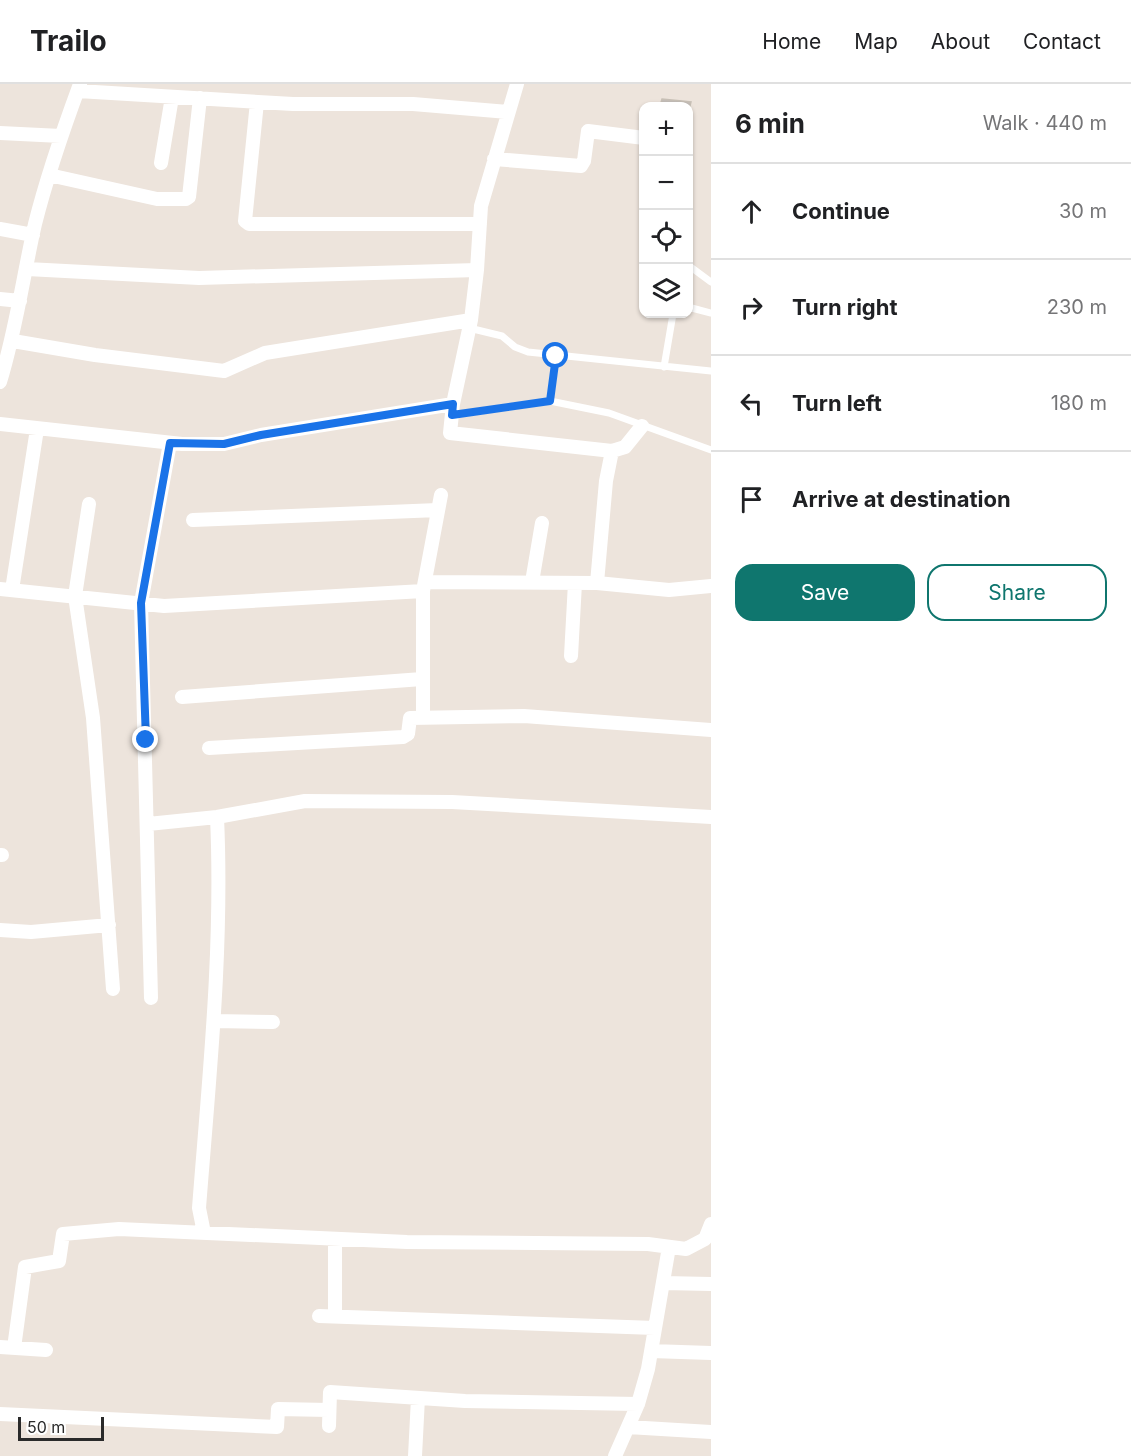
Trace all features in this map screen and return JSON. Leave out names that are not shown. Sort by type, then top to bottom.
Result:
[{"type":"street","points":[[517,84],[481,206],[477,270],[470,324],[452,409],[450,433],[612,451],[625,447],[642,426]]},
{"type":"street","points":[[0,382],[13,341],[33,235],[49,175],[79,88],[257,102],[413,104],[508,112]]},
{"type":"street","points":[[161,163],[172,97]]},
{"type":"street","points":[[49,175],[157,199],[186,199],[189,197],[200,98]]},
{"type":"street","points":[[257,102],[245,221],[249,224],[480,224]]},
{"type":"street","points":[[494,159],[581,166],[588,131],[639,137]]},
{"type":"street","points":[[0,133],[61,136]]},
{"type":"street","points":[[0,229],[33,235]]},
{"type":"street","points":[[27,269],[199,278],[477,270]]},
{"type":"street","points":[[0,299],[20,301]]},
{"type":"street","points":[[13,341],[95,355],[224,371],[265,353],[470,324]]},
{"type":"street","points":[[0,424],[170,443],[224,444],[261,435],[452,409]]},
{"type":"street","points":[[37,429],[6,589],[141,603],[193,605],[424,586],[532,582],[597,583],[669,590],[711,586]]},
{"type":"street","points":[[151,999],[141,603],[170,443]]},
{"type":"street","points":[[597,583],[606,482],[612,451]]},
{"type":"street","points":[[423,718],[424,586],[441,495]]},
{"type":"street","points":[[89,504],[75,596],[93,718],[113,989]]},
{"type":"street","points":[[193,520],[438,510]]},
{"type":"street","points":[[532,582],[542,523]]},
{"type":"street","points":[[571,656],[575,583]]},
{"type":"street","points":[[182,697],[422,680]]},
{"type":"street","points":[[209,748],[403,737],[408,734],[410,718],[524,716],[711,730]]},
{"type":"street","points":[[147,824],[217,818],[305,801],[452,802],[711,817]]},
{"type":"street","points":[[204,1233],[199,1208],[214,1021],[219,867],[217,818]]},
{"type":"street","points":[[0,930],[31,932],[108,925]]},
{"type":"street","points":[[214,1021],[273,1022]]},
{"type":"street","points":[[46,1350],[7,1348],[25,1267],[59,1261],[63,1234],[118,1229],[335,1239],[648,1244],[686,1249],[705,1239],[711,1224]]},
{"type":"street","points":[[335,1239],[335,1316]]},
{"type":"street","points":[[615,1456],[638,1404],[651,1351],[669,1247]]},
{"type":"street","points":[[663,1283],[711,1284]]},
{"type":"street","points":[[319,1316],[655,1328]]},
{"type":"street","points":[[651,1351],[711,1353]]},
{"type":"street","points":[[329,1426],[330,1392],[465,1401],[638,1404]]},
{"type":"street","points":[[414,1456],[418,1398]]},
{"type":"street","points":[[0,1414],[277,1427],[278,1409],[329,1410]]},
{"type":"street","points":[[628,1427],[711,1432]]},
{"type":"lane","points":[[693,269],[711,282]]},
{"type":"lane","points":[[693,308],[711,313]]},
{"type":"lane","points":[[664,367],[672,318]]},
{"type":"lane","points":[[470,324],[502,336],[515,347],[528,352],[711,371]]},
{"type":"lane","points":[[550,401],[556,356]]},
{"type":"lane","points":[[452,409],[550,401],[596,410],[711,450]]},
{"type":"building","points":[[662,99],[691,102],[661,102]]},
{"type":"route","points":[[146,740],[141,603],[170,443],[224,444],[261,435],[453,404],[452,415],[550,401],[556,356]]}]
